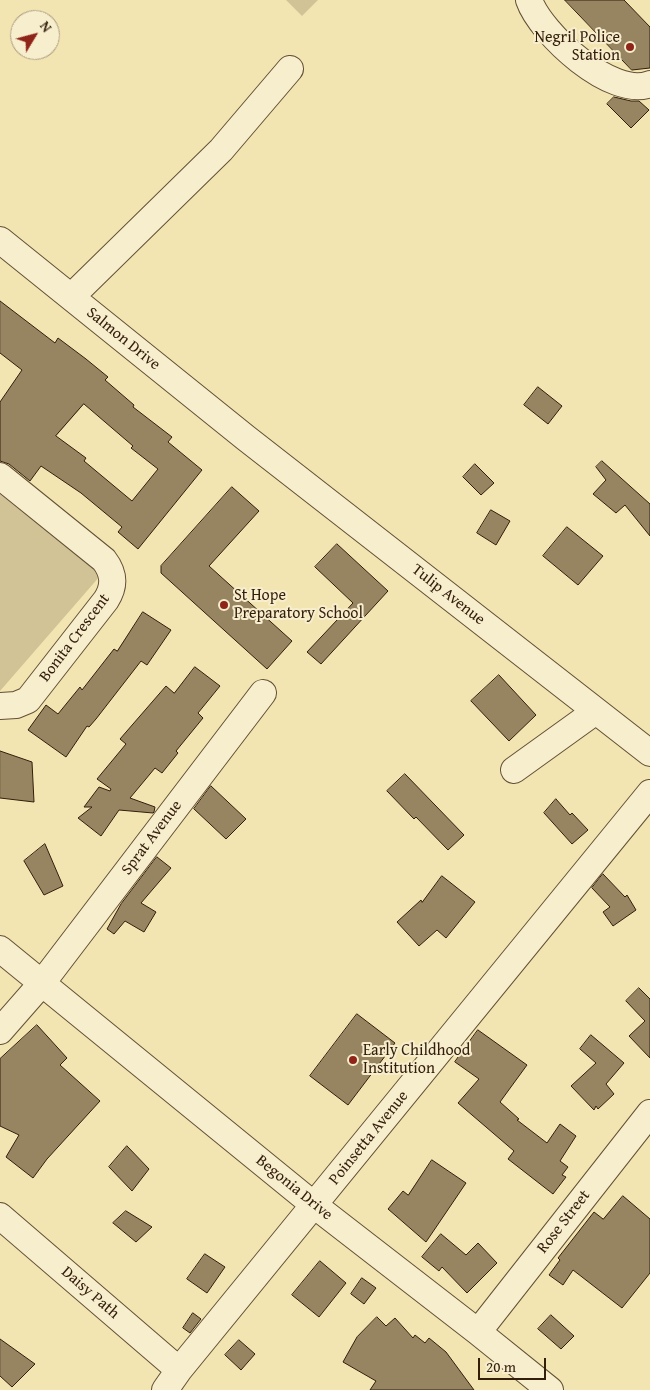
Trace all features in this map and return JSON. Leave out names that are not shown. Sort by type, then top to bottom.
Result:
[{"type":"street","points":[[529,0],[532,11],[552,34],[590,70],[616,82],[635,87],[650,84]]},
{"type":"street","points":[[71,297],[221,150],[290,69]]},
{"type":"street","name":"Salmon Drive","points":[[0,240],[246,438]]},
{"type":"street","name":"Tulip Avenue","points":[[246,438],[650,753]]},
{"type":"street","name":"Bonita Crescent","points":[[0,476],[104,560],[110,567],[113,575],[111,592],[106,600],[28,700],[16,705],[0,706]]},
{"type":"street","name":"Sprat Avenue","points":[[0,1031],[42,983],[263,693]]},
{"type":"street","points":[[514,770],[596,711]]},
{"type":"street","name":"Poinsetta Avenue","points":[[172,1380],[650,793]]},
{"type":"street","name":"Begonia Drive","points":[[0,949],[314,1205],[550,1390]]},
{"type":"street","name":"Rose Street","points":[[478,1332],[650,1113]]},
{"type":"street","name":"Daisy Path","points":[[1,1220],[172,1380]]},
{"type":"shaded area","points":[[286,0],[318,0],[302,16]]},
{"type":"shaded area","points":[[0,492],[95,568],[100,576],[0,691]]},
{"type":"building","name":"Negril Police Station","points":[[565,0],[624,0],[650,27],[650,68],[632,70]]},
{"type":"building","points":[[614,97],[639,101],[649,110],[631,128],[607,104]]},
{"type":"building","points":[[0,301],[55,343],[58,338],[108,377],[105,380],[134,405],[133,407],[172,437],[168,442],[202,470],[138,549],[118,532],[122,527],[81,493],[41,466],[30,481],[9,464],[0,461],[0,402],[22,370],[0,353]],"holes":[[[84,404],[133,446],[131,448],[158,469],[132,501],[84,461],[86,458],[56,436]]]},
{"type":"building","points":[[538,387],[562,406],[548,424],[524,405]]},
{"type":"building","points":[[602,461],[650,504],[650,536],[625,505],[616,513],[593,494],[606,480],[596,467]]},
{"type":"building","points":[[475,464],[494,483],[481,495],[463,477]]},
{"type":"building","name":"St Hope Preparatory School","points":[[232,487],[259,511],[209,566],[292,641],[267,669],[161,573],[161,566]]},
{"type":"building","points":[[491,510],[510,521],[496,545],[477,533]]},
{"type":"building","points":[[567,527],[603,556],[578,585],[543,556]]},
{"type":"building","points":[[337,544],[388,591],[321,664],[307,652],[353,603],[315,567]]},
{"type":"building","points":[[143,612],[171,630],[147,665],[141,661],[96,719],[89,727],[87,726],[66,757],[28,730],[46,705],[58,714],[80,687],[82,690],[114,649],[117,651]]},
{"type":"building","points":[[195,667],[220,686],[198,713],[203,718],[176,751],[178,753],[162,773],[155,768],[130,798],[155,807],[154,812],[119,810],[101,836],[78,818],[92,807],[84,807],[99,787],[110,791],[111,789],[97,779],[126,744],[120,739],[166,686],[174,693]]},
{"type":"building","points":[[499,675],[536,715],[509,741],[471,701]]},
{"type":"building","points":[[0,751],[32,762],[34,802],[0,798]]},
{"type":"building","points":[[405,774],[464,835],[448,850],[387,791]]},
{"type":"building","points":[[211,786],[246,819],[226,839],[194,809]]},
{"type":"building","points":[[556,799],[570,815],[572,813],[588,830],[572,844],[544,813]]},
{"type":"building","points":[[45,844],[63,886],[44,895],[24,861]]},
{"type":"building","points":[[157,857],[171,868],[141,903],[156,912],[144,932],[125,921],[114,934],[107,929],[121,904]]},
{"type":"building","points":[[603,874],[625,897],[627,895],[636,910],[613,926],[603,912],[610,907],[592,888]]},
{"type":"building","points":[[442,876],[475,902],[446,938],[437,930],[419,946],[397,922],[421,900],[422,902]]},
{"type":"building","points":[[639,988],[650,999],[650,1058],[629,1036],[645,1021],[626,1001]]},
{"type":"building","name":"Early Childhood Institution","points":[[357,1014],[395,1043],[348,1105],[310,1076]]},
{"type":"building","points":[[37,1025],[67,1058],[60,1065],[100,1101],[47,1159],[33,1178],[6,1157],[19,1135],[0,1126],[0,1059]]},
{"type":"building","points":[[478,1030],[527,1065],[500,1102],[519,1119],[517,1120],[547,1143],[560,1124],[576,1136],[560,1161],[568,1167],[562,1175],[566,1177],[553,1194],[508,1159],[514,1151],[458,1103],[479,1079],[455,1062]]},
{"type":"building","points":[[591,1035],[624,1063],[606,1084],[614,1094],[598,1109],[596,1106],[594,1110],[571,1086],[596,1063],[580,1049]]},
{"type":"building","points":[[127,1146],[149,1169],[132,1191],[109,1167]]},
{"type":"building","points":[[432,1160],[466,1183],[426,1242],[388,1209],[403,1191],[408,1195]]},
{"type":"building","points":[[623,1196],[650,1219],[650,1273],[622,1308],[573,1270],[563,1285],[549,1275],[560,1260],[558,1258],[594,1212],[603,1219]]},
{"type":"building","points":[[126,1211],[152,1227],[136,1242],[113,1223]]},
{"type":"building","points":[[441,1234],[466,1255],[478,1243],[497,1263],[467,1293],[442,1267],[439,1271],[422,1257]]},
{"type":"building","points":[[205,1254],[225,1267],[207,1293],[187,1279]]},
{"type":"building","points":[[320,1261],[346,1283],[319,1317],[292,1295]]},
{"type":"building","points":[[362,1278],[376,1288],[364,1304],[351,1294]]},
{"type":"building","points":[[193,1313],[201,1319],[190,1333],[183,1328]]},
{"type":"building","points":[[551,1315],[574,1336],[561,1349],[538,1329]]},
{"type":"building","points":[[377,1317],[386,1326],[395,1318],[413,1338],[415,1335],[425,1343],[429,1338],[446,1352],[474,1390],[370,1390],[376,1381],[343,1362],[357,1337]]},
{"type":"building","points":[[0,1339],[35,1364],[12,1387],[0,1376]]},
{"type":"building","points":[[239,1340],[255,1354],[241,1370],[225,1355]]},
{"type":"place","name":"Negril Police Station","points":[[630,47]]},
{"type":"place","name":"St Hope Preparatory School","points":[[224,605]]},
{"type":"place","name":"Early Childhood Institution","points":[[353,1060]]}]
